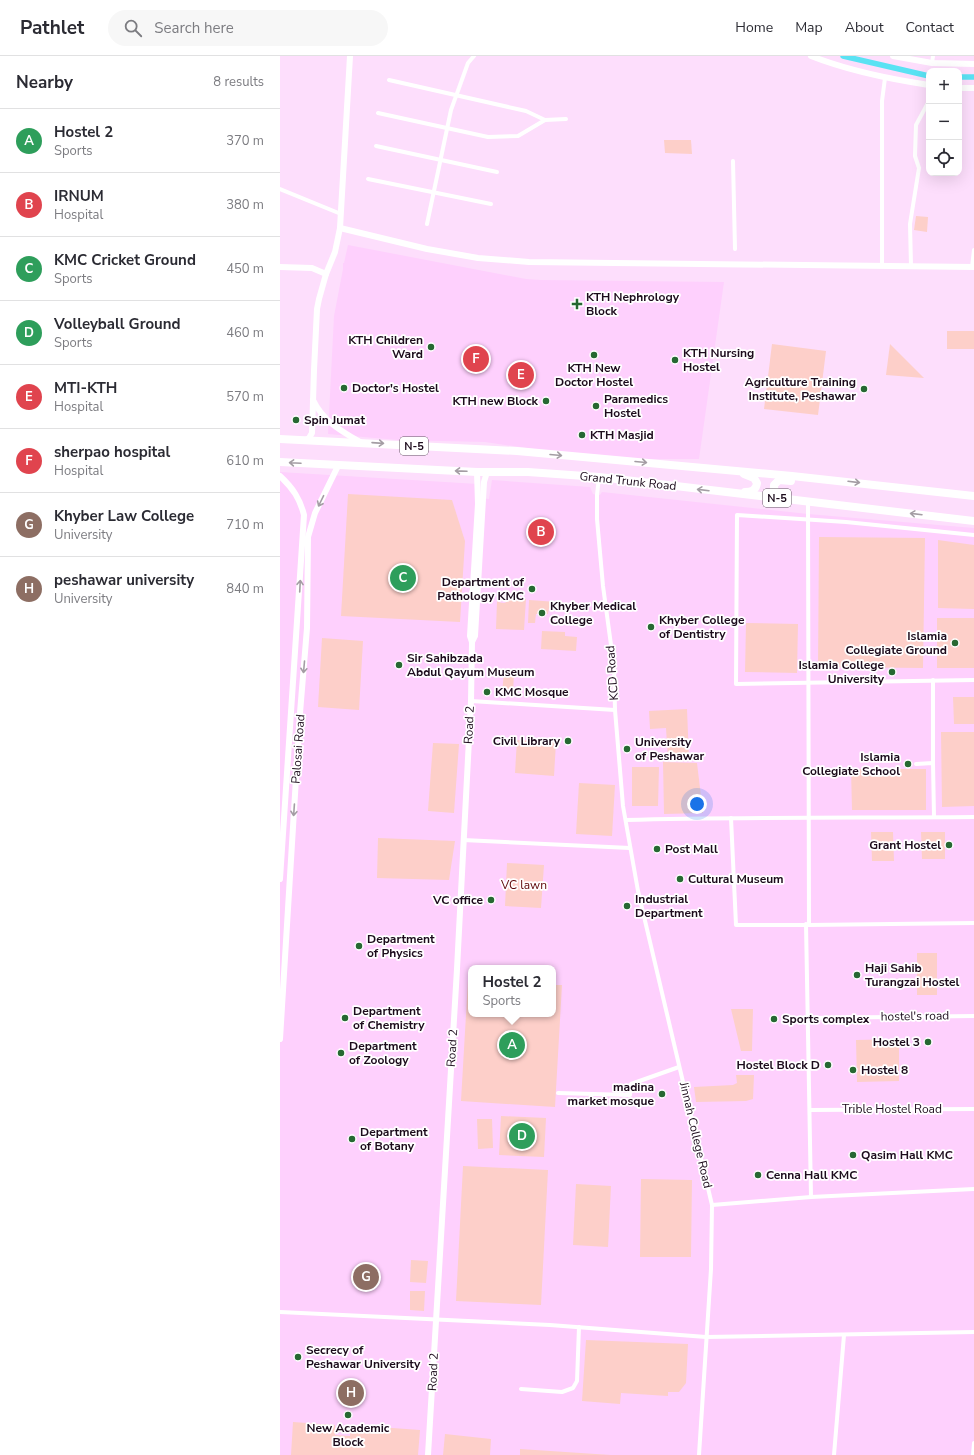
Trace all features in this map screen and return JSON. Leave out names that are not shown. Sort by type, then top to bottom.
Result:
[{"type":"highway","name":"Grand Trunk Road","points":[[280,439],[517,451],[838,480],[974,496]]},
{"type":"highway","name":"Grand Trunk Road","points":[[280,462],[477,472],[528,472],[599,477],[974,521]]},
{"type":"highway","points":[[716,469],[734,471],[748,475],[754,478],[757,483],[756,488],[752,491],[728,493]]},
{"type":"highway","points":[[807,501],[777,494],[774,489],[775,483],[779,480],[813,482],[838,480]]},
{"type":"street","points":[[306,440],[312,433],[318,299],[335,252],[340,228],[350,56]]},
{"type":"street","points":[[426,224],[447,128],[456,95],[468,63],[474,56]]},
{"type":"street","points":[[811,56],[828,63],[885,78],[926,85]]},
{"type":"street","points":[[893,56],[974,64]]},
{"type":"street","points":[[882,266],[882,101],[885,78]]},
{"type":"street","points":[[389,80],[526,111],[545,120]]},
{"type":"street","points":[[962,88],[974,88]]},
{"type":"street","points":[[911,266],[910,224],[919,168],[915,156],[916,125],[927,104]]},
{"type":"street","points":[[378,113],[488,138],[518,136],[545,120],[566,119]]},
{"type":"street","points":[[376,146],[497,172]]},
{"type":"street","points":[[733,161],[734,249]]},
{"type":"street","points":[[368,179],[491,204]]},
{"type":"street","points":[[280,189],[341,214]]},
{"type":"street","points":[[340,228],[427,249],[478,258],[529,262],[973,267],[974,250]]},
{"type":"street","points":[[280,267],[312,268],[326,274]]},
{"type":"street","points":[[313,398],[319,411],[328,421],[361,442]]},
{"type":"street","name":"Palosai Road","points":[[280,1039],[281,998],[307,628],[304,556],[315,513],[338,466]]},
{"type":"street","name":"Road 2","points":[[428,1455],[471,701],[472,642],[470,636],[478,504],[477,472]]},
{"type":"street","name":"Road 2","points":[[472,642],[475,636],[484,482],[487,472]]},
{"type":"street","points":[[280,476],[289,485],[301,503],[304,515],[304,556],[280,879]]},
{"type":"street","name":"KCD Road","points":[[599,477],[597,519],[603,586],[614,667],[615,710],[623,806],[626,820]]},
{"type":"street","points":[[807,501],[807,1018],[811,1197]]},
{"type":"street","points":[[974,535],[923,529],[737,515],[736,684],[974,680]]},
{"type":"street","points":[[934,680],[934,817]]},
{"type":"street","points":[[471,701],[615,710]]},
{"type":"street","points":[[916,764],[933,763]]},
{"type":"street","points":[[626,820],[974,817]]},
{"type":"street","points":[[731,818],[736,925],[974,923]]},
{"type":"street","name":"Jinnah College Road","points":[[626,820],[638,890],[712,1205],[711,1270],[699,1455]]},
{"type":"street","points":[[463,840],[630,848]]},
{"type":"street","name":"hostel's road","points":[[807,1018],[974,1016]]},
{"type":"street","points":[[558,1093],[630,1095],[631,1084],[679,1067]]},
{"type":"street","name":"Trible Hostel Road","points":[[810,1110],[974,1109]]},
{"type":"street","points":[[712,1205],[811,1197],[974,1189]]},
{"type":"street","points":[[280,1312],[579,1328],[706,1337],[974,1332]]},
{"type":"street","points":[[521,1390],[562,1392],[573,1388],[577,1381],[579,1328]]},
{"type":"street","points":[[834,1455],[844,1335]]},
{"type":"street","points":[[973,1455],[974,1443]]},
{"type":"shaded area","points":[[348,245],[526,279],[724,282],[699,459],[602,459],[485,442],[398,440],[328,434],[334,316],[343,263]]},
{"type":"shaded area","name":"University of Peshawar","points":[[280,472],[478,484],[477,498],[489,499],[492,480],[590,487],[593,494],[597,495],[600,495],[602,492],[808,514],[974,528],[974,1455],[280,1455]]},
{"type":"green space","points":[[664,140],[691,140],[692,154],[665,153]]},
{"type":"green space","points":[[916,216],[928,217],[927,232],[914,230]]},
{"type":"green space","points":[[947,331],[974,331],[974,349],[947,349]]},
{"type":"green space","points":[[772,344],[826,351],[818,415],[764,409]]},
{"type":"green space","points":[[890,344],[924,378],[886,375]]},
{"type":"green space","points":[[348,494],[452,500],[465,541],[460,622],[341,616]]},
{"type":"green space","points":[[819,537],[925,538],[923,668],[818,667]]},
{"type":"green space","points":[[938,540],[974,545],[974,609],[938,608]]},
{"type":"green space","points":[[510,598],[526,599],[524,630],[496,629],[497,601],[504,603]]},
{"type":"green space","points":[[529,600],[557,602],[557,608],[549,608],[548,614],[536,614],[535,623],[528,623]]},
{"type":"green space","name":"Islamia Collegiate Ground","points":[[937,618],[974,618],[974,668],[937,668]]},
{"type":"green space","points":[[746,623],[798,624],[797,673],[745,672]]},
{"type":"green space","points":[[542,631],[565,632],[565,636],[577,637],[576,651],[541,649]]},
{"type":"green space","points":[[322,638],[363,641],[359,710],[318,707]]},
{"type":"green space","points":[[504,672],[514,673],[513,693],[502,693]]},
{"type":"green space","points":[[953,697],[974,697],[974,724],[954,724]]},
{"type":"green space","points":[[687,709],[689,759],[668,760],[666,728],[650,729],[649,711]]},
{"type":"green space","points":[[941,732],[974,732],[974,806],[942,807]]},
{"type":"green space","points":[[517,740],[556,742],[554,776],[515,773]]},
{"type":"green space","points":[[433,743],[459,744],[454,813],[428,811]]},
{"type":"green space","points":[[663,762],[697,763],[703,813],[664,814]]},
{"type":"green space","points":[[632,767],[659,767],[658,806],[632,806]]},
{"type":"green space","points":[[851,769],[926,769],[926,810],[852,810]]},
{"type":"green space","points":[[579,783],[615,785],[612,836],[576,834]]},
{"type":"green space","points":[[871,832],[893,832],[894,861],[872,861]]},
{"type":"green space","points":[[921,832],[945,832],[945,859],[922,859]]},
{"type":"green space","points":[[378,838],[455,841],[449,880],[377,878]]},
{"type":"green space","name":"VC lawn","points":[[507,863],[544,865],[541,908],[505,906]]},
{"type":"green space","points":[[917,953],[937,953],[937,995],[917,995]]},
{"type":"green space","points":[[468,980],[468,1017],[556,1017],[556,985],[562,985],[555,1107],[461,1101]]},
{"type":"green space","points":[[731,1009],[753,1009],[752,1051],[741,1051]]},
{"type":"green space","points":[[899,1039],[899,1081],[857,1082],[856,1040]]},
{"type":"green space","points":[[736,1075],[754,1075],[753,1099],[746,1101],[696,1102],[694,1087],[733,1085],[737,1083]]},
{"type":"green space","points":[[501,1116],[546,1118],[544,1157],[499,1155]]},
{"type":"green space","points":[[477,1119],[492,1119],[493,1148],[478,1149]]},
{"type":"green space","points":[[463,1166],[548,1170],[541,1305],[456,1301]]},
{"type":"green space","points":[[641,1179],[692,1180],[691,1257],[640,1257]]},
{"type":"green space","points":[[576,1184],[611,1186],[608,1247],[573,1245]]},
{"type":"green space","points":[[411,1260],[428,1261],[426,1283],[410,1282]]},
{"type":"green space","points":[[410,1291],[425,1291],[424,1311],[410,1310]]},
{"type":"green space","points":[[586,1340],[688,1344],[686,1383],[679,1392],[668,1392],[668,1396],[621,1393],[620,1404],[582,1401]]},
{"type":"green space","points":[[293,1422],[335,1425],[335,1435],[350,1436],[351,1425],[420,1430],[418,1455],[291,1455]]},
{"type":"green space","points":[[445,1434],[491,1439],[490,1455],[443,1455]]},
{"type":"green space","points":[[520,1449],[611,1455],[520,1455]]},
{"type":"waterway","points":[[843,56],[926,75]]},
{"type":"waterway","points":[[962,77],[974,77]]},
{"type":"place","name":"KTH Nephrology Block","points":[[577,304]]},
{"type":"place","name":"KTH Children Ward","points":[[431,347]]},
{"type":"place","name":"KTH New Doctor Hostel","points":[[594,355]]},
{"type":"place","name":"sherpao hospital","points":[[476,359]]},
{"type":"place","name":"KTH Nursing Hostel","points":[[675,360]]},
{"type":"place","name":"MTI-KTH","points":[[521,375]]},
{"type":"place","name":"Doctor's Hostel","points":[[344,388]]},
{"type":"place","name":"Agriculture Training Institute, Peshawar","points":[[864,389]]},
{"type":"place","name":"KTH new Block","points":[[546,401]]},
{"type":"place","name":"Paramedics Hostel","points":[[596,406]]},
{"type":"place","name":"Spin Jumat","points":[[296,420]]},
{"type":"place","name":"KTH Masjid","points":[[582,435]]},
{"type":"place","name":"IRNUM","points":[[541,532]]},
{"type":"place","name":"KMC Cricket Ground","points":[[403,578]]},
{"type":"place","name":"Department of Pathology KMC","points":[[532,589]]},
{"type":"place","name":"Khyber Medical College","points":[[542,613]]},
{"type":"place","name":"Khyber College of Dentistry","points":[[651,627]]},
{"type":"place","name":"Islamia Collegiate Ground","points":[[955,643]]},
{"type":"place","name":"Sir Sahibzada Abdul Qayum Museum","points":[[399,665]]},
{"type":"place","name":"Islamia College University","points":[[892,672]]},
{"type":"place","name":"KMC Mosque","points":[[487,692]]},
{"type":"place","name":"Civil Library","points":[[568,741]]},
{"type":"place","name":"University of Peshawar","points":[[627,749]]},
{"type":"place","name":"Islamia Collegiate School","points":[[908,764]]},
{"type":"place","name":"Grant Hostel","points":[[949,845]]},
{"type":"place","name":"Post Mall","points":[[657,849]]},
{"type":"place","name":"Cultural Museum","points":[[680,879]]},
{"type":"place","name":"VC office","points":[[491,900]]},
{"type":"place","name":"Industrial Department","points":[[627,906]]},
{"type":"place","name":"Department of Physics","points":[[359,946]]},
{"type":"place","name":"Haji Sahib Turangzai Hostel","points":[[857,975]]},
{"type":"place","name":"Department of Chemistry","points":[[345,1018]]},
{"type":"place","name":"Sports complex","points":[[774,1019]]},
{"type":"place","name":"Hostel 3","points":[[928,1042]]},
{"type":"place","name":"Hostel 2","points":[[512,1045]]},
{"type":"place","name":"Department of Zoology","points":[[341,1053]]},
{"type":"place","name":"Hostel Block D","points":[[828,1065]]},
{"type":"place","name":"Hostel 8","points":[[853,1070]]},
{"type":"place","name":"madina market mosque","points":[[662,1094]]},
{"type":"place","name":"Volleyball Ground","points":[[522,1136]]},
{"type":"place","name":"Department of Botany","points":[[352,1139]]},
{"type":"place","name":"Qasim Hall KMC","points":[[853,1155]]},
{"type":"place","name":"Cenna Hall KMC","points":[[758,1175]]},
{"type":"place","name":"Khyber Law College","points":[[366,1277]]},
{"type":"place","name":"Secrecy of Peshawar University","points":[[298,1357]]},
{"type":"place","name":"peshawar university","points":[[351,1393]]},
{"type":"place","name":"New Academic Block","points":[[348,1415]]}]
